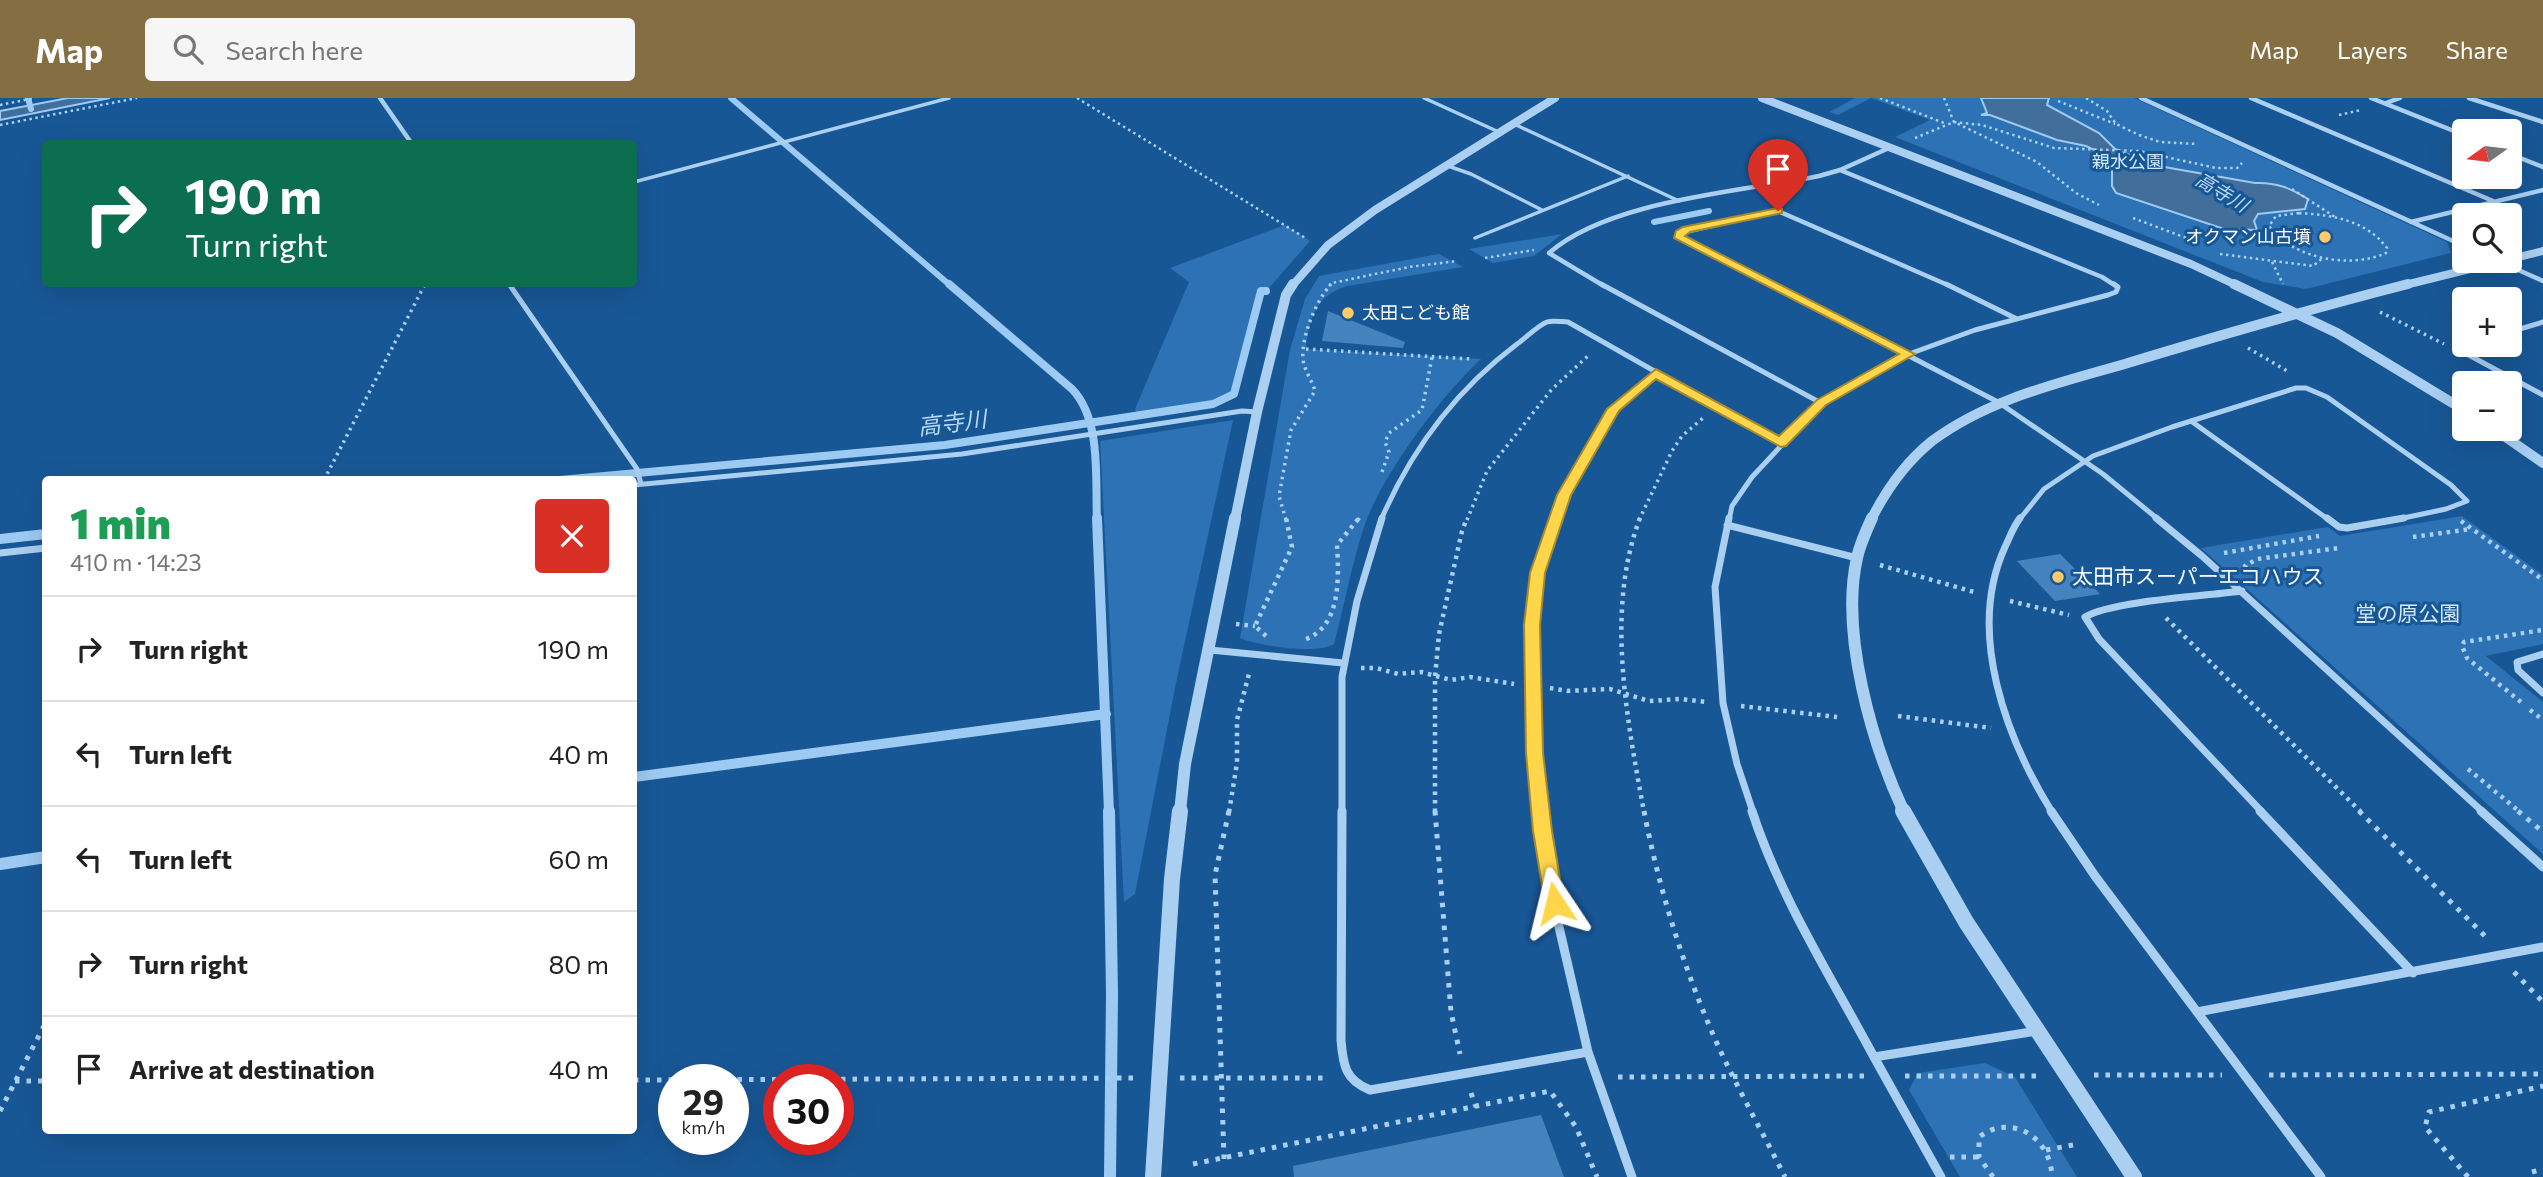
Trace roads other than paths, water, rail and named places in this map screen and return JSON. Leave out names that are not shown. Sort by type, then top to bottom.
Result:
[{"type":"street","points":[[380,98],[409,140]]},
{"type":"street","points":[[1153,1177],[1171,879],[1185,764],[1257,412],[1286,295],[1302,272],[1328,245],[1375,210],[1555,98]]},
{"type":"street","points":[[1762,98],[2143,244],[2296,312],[2356,344],[2452,403]]},
{"type":"street","points":[[2141,98],[2452,241]]},
{"type":"street","points":[[2251,98],[2494,201]]},
{"type":"street","points":[[2371,98],[2452,130]]},
{"type":"street","points":[[2386,104],[2400,98]]},
{"type":"street","points":[[2469,98],[2543,122]]},
{"type":"street","points":[[1821,403],[1583,275],[1549,253],[1552,248],[1584,229],[1634,212],[1840,170],[1889,148]]},
{"type":"street","points":[[2522,159],[2543,167]]},
{"type":"street","points":[[1840,170],[2102,277],[2118,287],[2116,292],[2108,295],[1975,330],[1909,354],[1821,403],[1781,443],[1732,506],[1727,525],[1715,587],[1723,703],[1737,764],[1759,832],[1798,916],[1941,1177]]},
{"type":"street","points":[[2411,222],[2543,190]]},
{"type":"street","points":[[2017,319],[1778,211],[1679,233],[1680,238],[1691,245],[1909,354],[1998,402],[2084,460],[2242,591],[2543,867]]},
{"type":"street","points":[[2522,256],[2543,251]]},
{"type":"street","points":[[2522,272],[2543,281]]},
{"type":"street","points":[[2134,1177],[1940,881],[1891,783],[1870,716],[1854,643],[1854,575],[1857,558],[1878,506],[1915,456],[1953,426],[1998,402],[2296,312],[2455,273]]},
{"type":"street","points":[[511,287],[637,468],[637,476]]},
{"type":"street","points":[[1588,1052],[1370,1090],[1355,1085],[1343,1070],[1340,1040],[1343,663],[1375,534],[1395,487],[1421,443],[1447,410],[1492,363],[1548,321],[1568,322],[1781,443]]},
{"type":"street","points":[[2522,329],[2543,323]]},
{"type":"street","points":[[2472,357],[2543,395]]},
{"type":"street","points":[[1632,1177],[1588,1052],[1559,927],[1542,831],[1534,753],[1532,625],[1537,573],[1564,495],[1614,409],[1656,373]]},
{"type":"street","points":[[2191,421],[2339,527],[2347,528],[2445,509],[2463,505],[2467,501],[2451,485],[2327,397],[2306,388],[2296,388],[2191,421],[2104,450],[2084,460],[2031,502],[2014,525],[2000,553],[1989,596],[1997,679],[2012,731],[2032,778],[2061,826],[2320,1177]]},
{"type":"street","points":[[637,484],[962,454],[1219,415],[1257,412]]},
{"type":"street","points":[[2511,441],[2543,463]]},
{"type":"street","points":[[1727,525],[1857,558]]},
{"type":"street","points":[[0,553],[42,548]]},
{"type":"street","points":[[2242,591],[2095,611],[2085,617],[2099,639],[2413,973]]},
{"type":"street","points":[[1210,650],[1343,663]]},
{"type":"street","points":[[2543,654],[2517,662],[2518,670],[2543,692]]},
{"type":"street","points":[[2197,1012],[2543,947]]},
{"type":"street","points":[[1874,1056],[2038,1031]]},
{"type":"lane","points":[[637,181],[948,98]]},
{"type":"lane","points":[[1424,98],[1500,133]]},
{"type":"lane","points":[[1514,124],[1679,201]]},
{"type":"lane","points":[[1448,166],[1471,174],[1542,211]]},
{"type":"lane","points":[[1475,238],[1628,175]]},
{"type":"water","points":[[68,98],[110,98],[0,120],[0,111]]},
{"type":"water","points":[[1981,98],[2049,98],[2047,105],[2099,133],[2115,149],[2153,165],[2283,186],[2308,199],[2305,209],[2258,214],[2254,221],[2257,230],[2224,229],[2116,193],[2112,186],[2112,164],[2099,152],[2086,146],[2057,140],[1990,115],[1981,115],[1987,113]]},
{"type":"waterway","points":[[28,98],[31,109]]},
{"type":"waterway","points":[[731,98],[951,286]]},
{"type":"waterway","name":"高寺川","points":[[1654,222],[1709,211]]},
{"type":"waterway","points":[[949,284],[1072,389],[1082,402],[1090,423]]},
{"type":"waterway","name":"高寺川","points":[[1090,423],[1213,404],[1234,394],[1261,291],[1266,291]]},
{"type":"waterway","name":"高寺川","points":[[604,476],[945,445],[1090,423]]},
{"type":"waterway","points":[[1090,423],[1095,451],[1097,520]]},
{"type":"waterway","points":[[1097,518],[1105,714]]},
{"type":"waterway","name":"高寺川","points":[[0,539],[42,534]]},
{"type":"waterway","points":[[637,777],[1105,714]]},
{"type":"waterway","points":[[1105,714],[1109,812]]},
{"type":"waterway","points":[[1109,811],[1112,994],[1110,1177]]},
{"type":"waterway","points":[[0,864],[42,858]]},
{"type":"place","name":"オクマン山古墳","points":[[2325,237]]},
{"type":"place","name":"太田こども館","points":[[1348,313]]},
{"type":"place","name":"太田市スーパーエコハウス","points":[[2058,577]]},
{"type":"park label","name":"親水公園","points":[[2128,162]]},
{"type":"park label","name":"堂の原公園","points":[[2408,614]]}]
